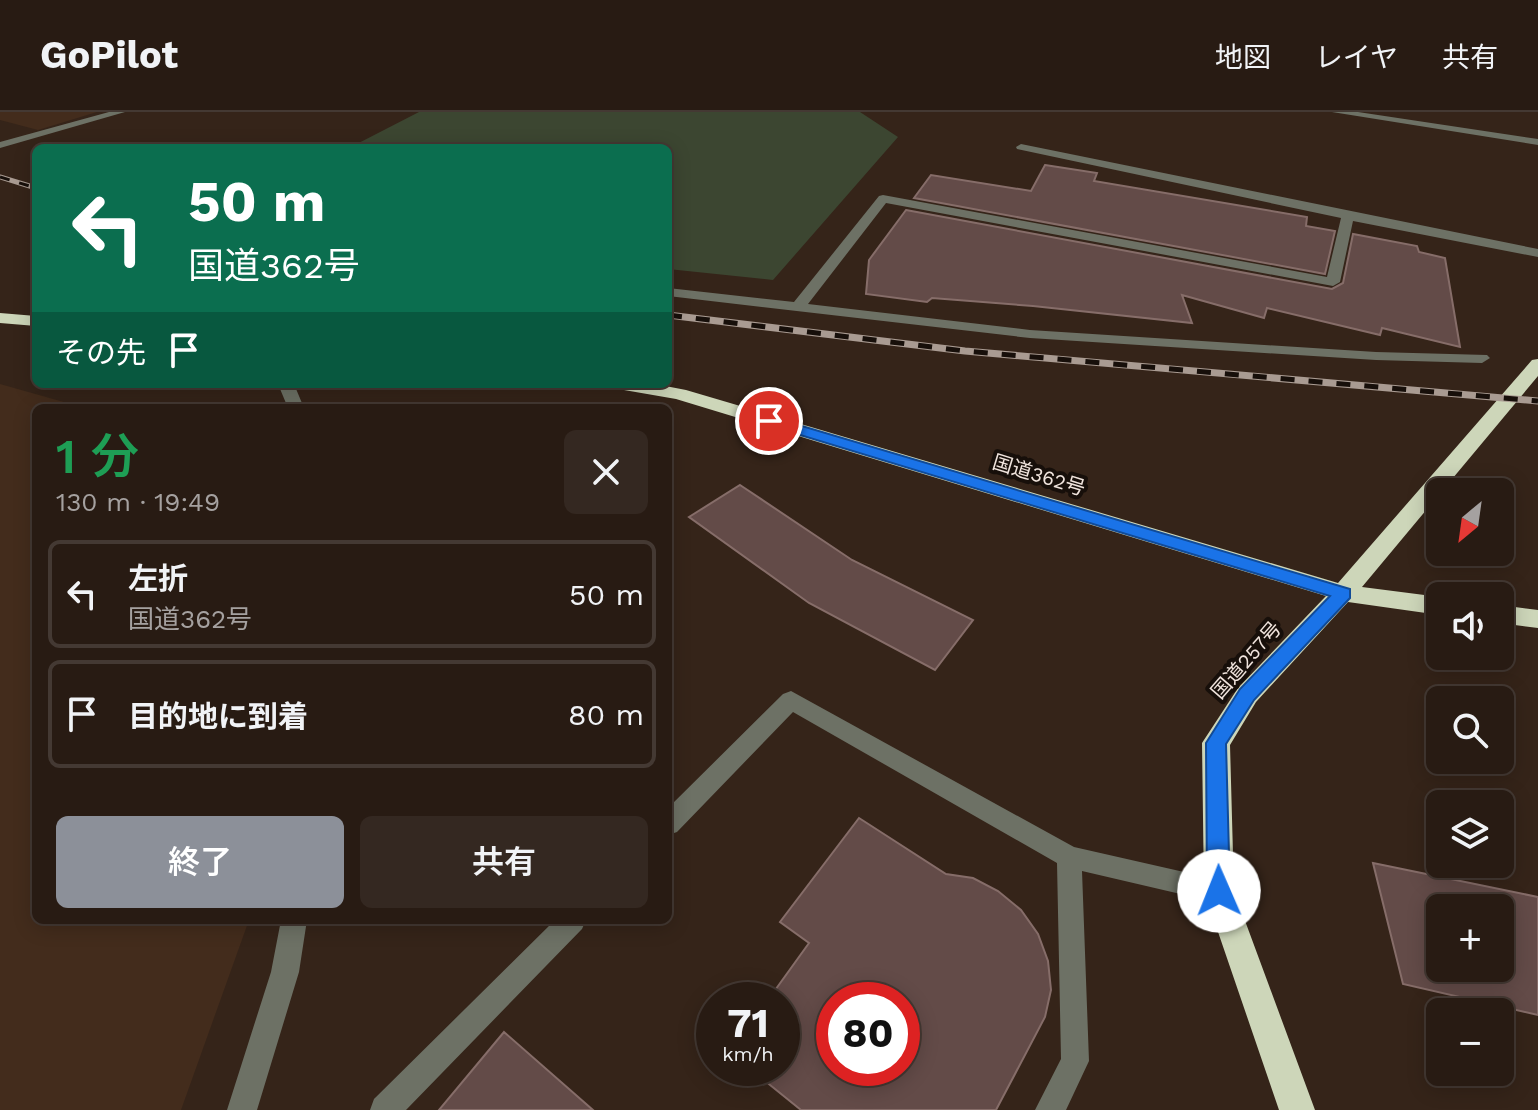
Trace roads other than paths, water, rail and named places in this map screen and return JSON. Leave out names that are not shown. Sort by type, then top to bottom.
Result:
[{"type":"highway","points":[[0,318],[32,321]]},
{"type":"highway","name":"国道257号","points":[[1297,1110],[1219,891],[1216,743],[1247,695],[1343,593],[1538,364]]},
{"type":"highway","name":"国道362号","points":[[644,388],[694,398],[1343,593],[1426,604]]},
{"type":"highway","points":[[1514,616],[1538,619]]},
{"type":"street","points":[[0,145],[120,112]]},
{"type":"street","points":[[1337,112],[1538,142]]},
{"type":"street","points":[[17,141],[32,149]]},
{"type":"street","points":[[1021,147],[1538,253]]},
{"type":"street","points":[[799,306],[883,199],[1333,282],[1348,216]]},
{"type":"street","points":[[672,292],[1030,334],[1376,356],[1482,358]]},
{"type":"street","points":[[672,820],[791,700],[1069,857],[1219,891]]},
{"type":"street","points":[[1050,1110],[1075,1061],[1069,857]]},
{"type":"street","points":[[242,1110],[285,972],[293,924]]},
{"type":"street","points":[[385,1110],[569,924]]},
{"type":"railway","points":[[0,177],[32,187]]},
{"type":"railway","points":[[672,315],[965,351],[1538,401]]}]
